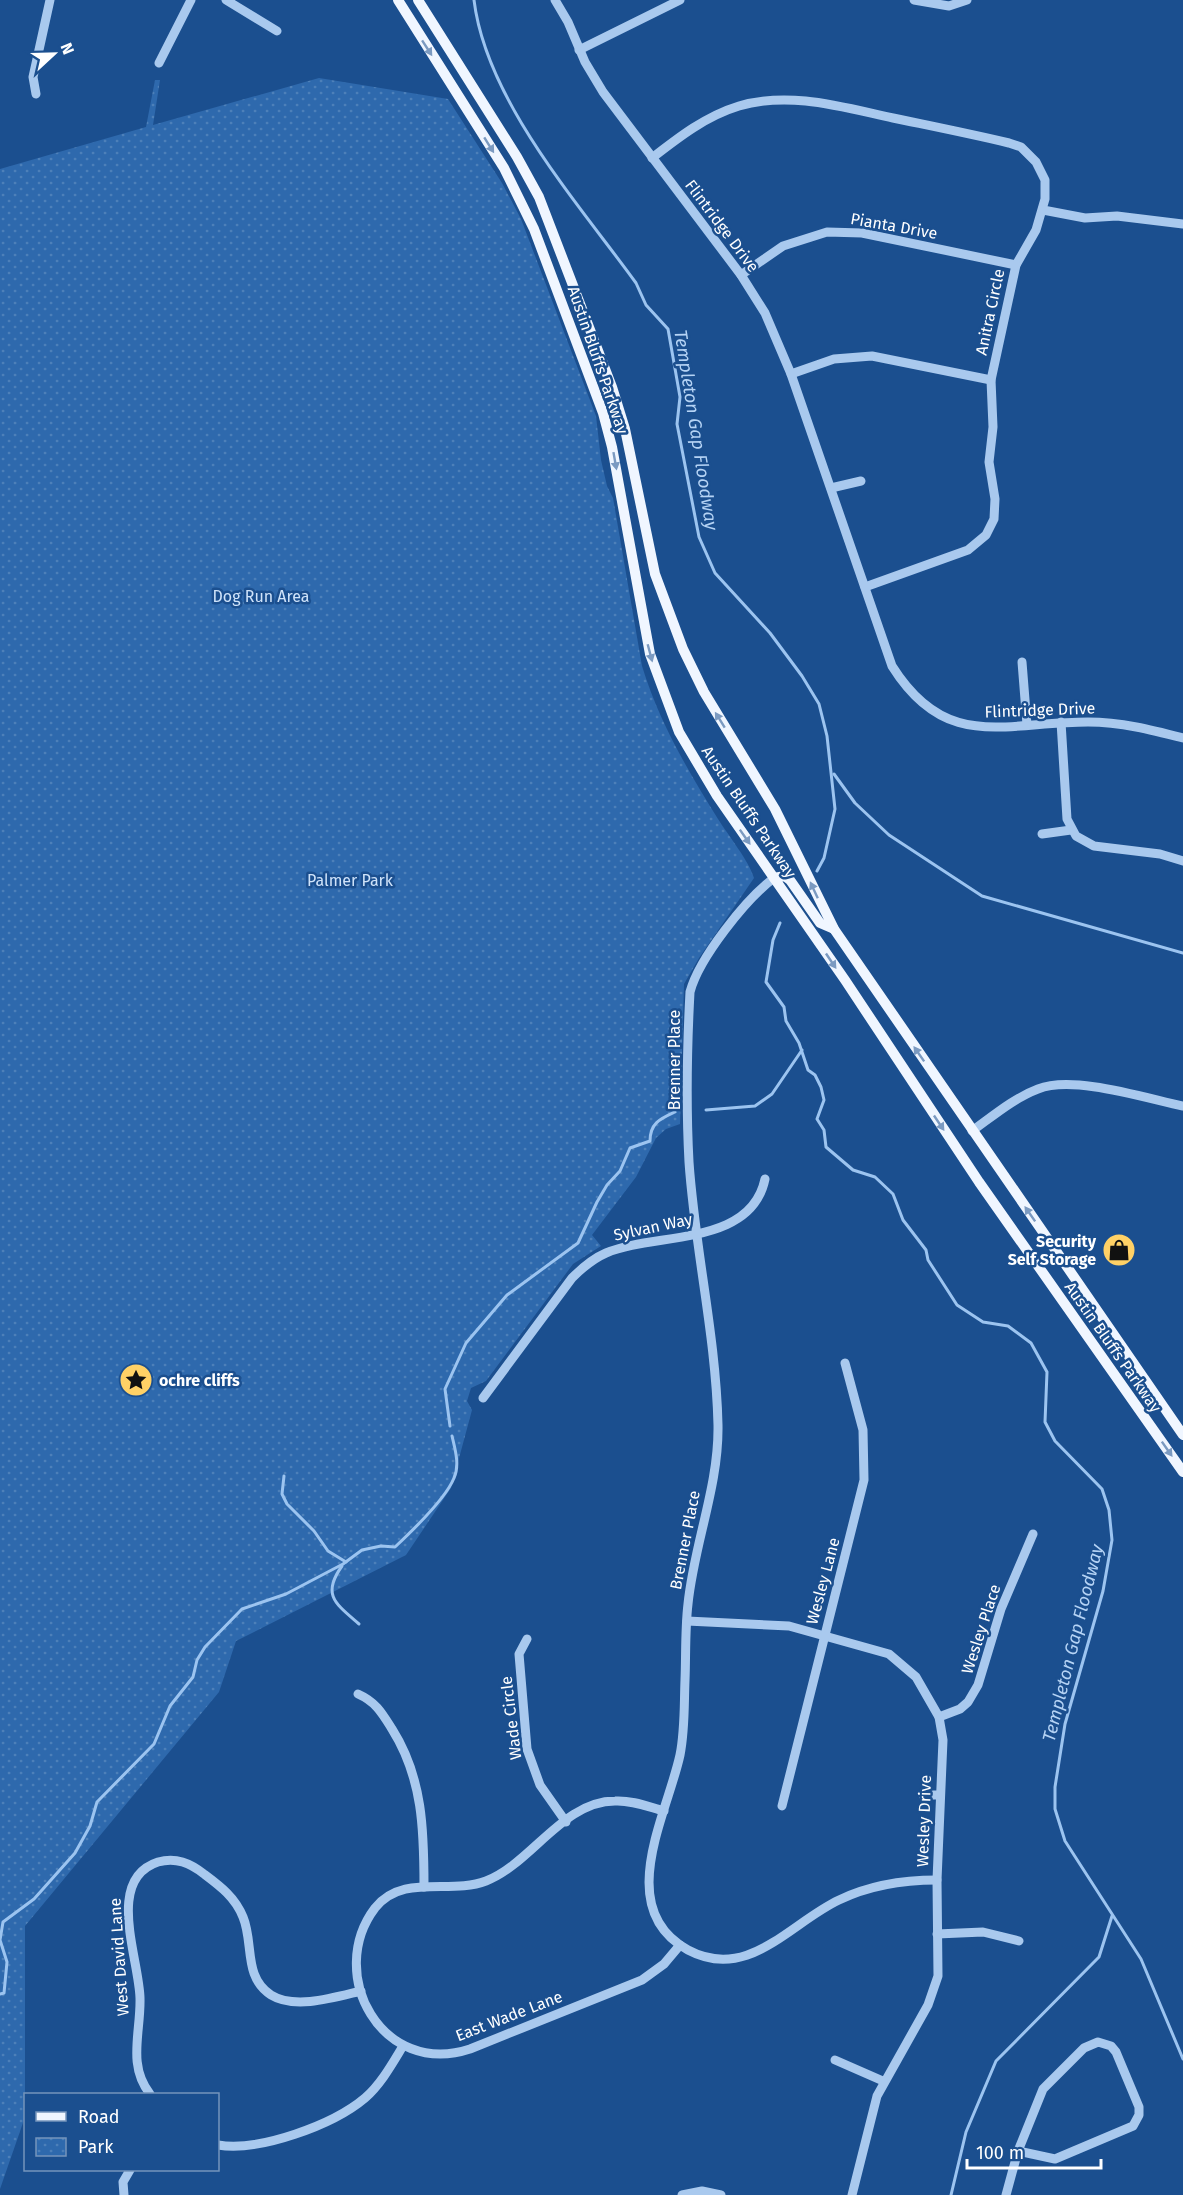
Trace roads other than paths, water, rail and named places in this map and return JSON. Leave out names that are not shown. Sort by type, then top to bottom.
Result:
[{"type":"main road","name":"Austin Bluffs Parkway","points":[[398,0],[504,168],[534,229],[603,413],[612,447],[643,625],[669,712],[717,796],[979,1182],[1183,1472]]},
{"type":"main road","name":"Austin Bluffs Parkway","points":[[418,0],[517,156],[538,197],[620,409],[645,536],[668,611],[704,692],[775,809],[834,929],[1183,1435]]},
{"type":"main road","points":[[774,878],[785,876],[790,880],[819,923],[834,929]]},
{"type":"street","points":[[36,94],[33,77],[50,0]]},
{"type":"street","points":[[159,63],[191,0]]},
{"type":"street","points":[[226,0],[276,31]]},
{"type":"street","name":"Flintridge Drive","points":[[555,0],[568,22],[579,50],[603,92],[741,275],[773,328],[892,666],[918,699],[932,711],[953,721],[974,727],[1061,722],[1122,724],[1183,738]]},
{"type":"street","points":[[579,50],[680,0]]},
{"type":"street","points":[[914,0],[948,6],[967,0]]},
{"type":"street","name":"Anitra Circle","points":[[652,158],[695,127],[723,112],[770,100],[802,100],[979,136],[1021,147],[1041,170],[1046,189],[1042,210],[1036,230],[1016,265],[991,380],[993,427],[989,462],[996,510],[990,529],[981,542],[968,550],[865,587]]},
{"type":"street","points":[[1042,210],[1085,218],[1116,216],[1183,224]]},
{"type":"street","name":"Pianta Drive","points":[[741,275],[783,246],[826,231],[862,233],[1016,265]]},
{"type":"street","points":[[791,374],[834,359],[872,356],[991,380]]},
{"type":"street","points":[[831,488],[861,481]]},
{"type":"street","points":[[1022,662],[1027,725]]},
{"type":"street","points":[[1061,722],[1067,819],[1071,830],[1083,842],[1094,846],[1160,855],[1183,861]]},
{"type":"street","points":[[1042,834],[1071,830]]},
{"type":"street","name":"Brenner Place","points":[[774,878],[750,898],[697,973],[690,992],[689,1162],[713,1355],[718,1429],[715,1466],[691,1586],[687,1621],[682,1741],[650,1865],[648,1886],[656,1917],[680,1945],[716,1959],[743,1958],[767,1947],[820,1911],[847,1896],[893,1883],[937,1880]]},
{"type":"street","points":[[972,1131],[1028,1094],[1053,1085],[1083,1085],[1183,1106]]},
{"type":"street","name":"Sylvan Way","points":[[483,1398],[572,1278],[588,1263],[618,1249],[721,1229],[735,1220],[762,1195],[765,1179]]},
{"type":"street","name":"Wesley Lane","points":[[782,1806],[866,1468],[863,1430],[845,1363]]},
{"type":"street","name":"Wesley Place","points":[[939,1717],[960,1709],[968,1702],[978,1685],[1001,1609],[1033,1534]]},
{"type":"street","name":"Wesley Drive","points":[[687,1621],[778,1624],[881,1652],[899,1660],[920,1682],[939,1717],[943,1740],[937,1880],[938,1976],[933,1995],[883,2081],[873,2110],[852,2195]]},
{"type":"street","name":"Wade Circle","points":[[527,1639],[519,1654],[527,1749],[540,1785],[566,1822]]},
{"type":"street","points":[[358,1694],[373,1700],[379,1708],[402,1745],[411,1767],[423,1824],[424,1887]]},
{"type":"street","points":[[922,1795],[940,1795]]},
{"type":"street","points":[[361,1991],[358,1948],[366,1922],[387,1897],[403,1890],[466,1886],[488,1880],[590,1806],[612,1801],[664,1811]]},
{"type":"street","name":"West David Lane","points":[[149,2093],[143,2084],[136,2063],[140,1988],[128,1901],[132,1882],[151,1865],[168,1860],[187,1863],[225,1890],[238,1907],[246,1924],[256,1979],[274,1997],[306,2001],[361,1991]]},
{"type":"street","points":[[936,1934],[983,1932],[1019,1941]]},
{"type":"street","name":"East Wade Lane","points":[[361,1991],[375,2021],[392,2039],[403,2046],[432,2054],[451,2054],[471,2049],[642,1980],[664,1964],[680,1945]]},
{"type":"street","points":[[1006,2195],[1018,2151],[1043,2089],[1084,2048],[1107,2040],[1116,2052],[1139,2107],[1139,2115],[1133,2126],[1055,2159],[1018,2151]]},
{"type":"street","points":[[219,2145],[239,2147],[264,2144],[343,2113],[372,2091],[403,2046]]},
{"type":"street","points":[[835,2060],[883,2081]]},
{"type":"street","points":[[124,2195],[123,2182],[129,2171]]},
{"type":"street","points":[[682,2195],[702,2191],[721,2195]]},
{"type":"waterway","name":"Templeton Gap Floodway","points":[[474,0],[482,38],[496,75],[515,112],[562,185],[636,283],[646,305],[668,329],[680,397],[677,424],[699,537],[715,573],[770,633],[802,676],[819,704],[827,736],[835,809],[824,858],[817,871]]},
{"type":"waterway","name":"Templeton Gap Floodway","points":[[834,774],[855,803],[889,835],[982,896],[1183,953]]},
{"type":"waterway","name":"Templeton Gap Floodway","points":[[780,923],[773,940],[766,982],[784,1007],[786,1021],[799,1043],[808,1070],[815,1075],[821,1087],[824,1100],[817,1119],[824,1130],[826,1147],[853,1170],[875,1177],[893,1194],[903,1220],[926,1250],[928,1260],[957,1305],[983,1322],[1008,1326],[1031,1343],[1047,1372],[1045,1422],[1055,1441],[1102,1489],[1109,1510],[1112,1540],[1103,1591],[1065,1724],[1055,1787],[1055,1809],[1065,1841],[1141,1959],[1183,2059]]},
{"type":"waterway","name":"Templeton Gap Floodway","points":[[706,1110],[755,1106],[772,1094],[802,1050]]},
{"type":"waterway","name":"Templeton Gap Floodway","points":[[450,1426],[445,1389],[466,1343],[507,1295],[578,1243],[597,1202],[607,1185],[620,1171],[630,1148],[650,1141],[654,1126],[675,1112]]},
{"type":"waterway","points":[[0,1994],[4,1993],[7,1962],[0,1940],[3,1922],[34,1899],[75,1853],[90,1826],[97,1802],[154,1744],[170,1706],[193,1677],[197,1660],[205,1647],[242,1609],[286,1594],[343,1564],[362,1550],[381,1546],[395,1547],[419,1524],[450,1486],[456,1473],[457,1462],[452,1436]]},
{"type":"waterway","points":[[284,1476],[282,1494],[287,1504],[314,1531],[328,1551],[346,1562]]},
{"type":"waterway","points":[[342,1566],[336,1576],[332,1592],[338,1605],[359,1624]]},
{"type":"waterway","points":[[951,2195],[966,2132],[996,2061],[1099,1957],[1112,1916]]},
{"type":"place","name":"Security Self Storage","points":[[1119,1250]]},
{"type":"place","name":"ochre cliffs","points":[[136,1380]]},
{"type":"park label","name":"Dog Run Area","points":[[261,596]]},
{"type":"park label","name":"Palmer Park","points":[[350,880]]}]
